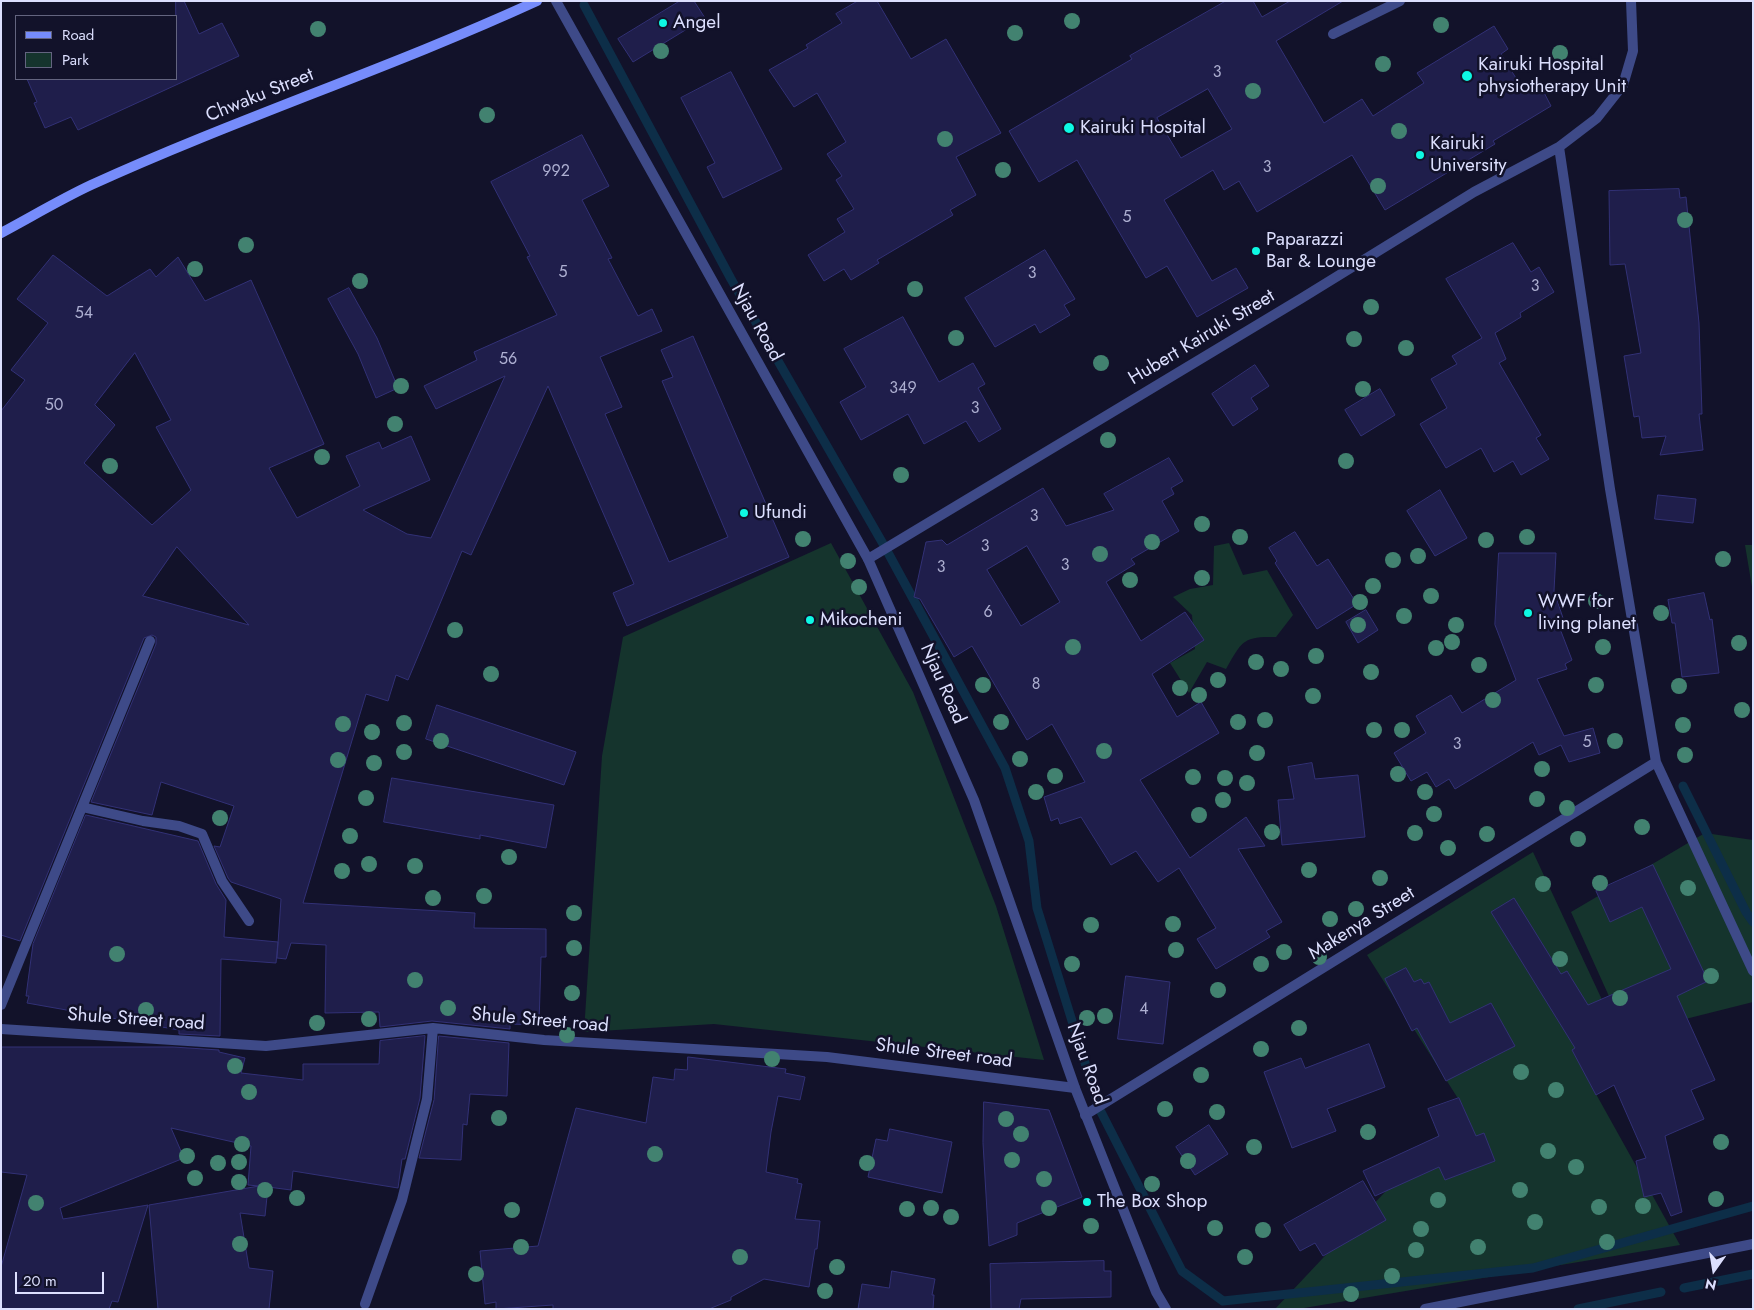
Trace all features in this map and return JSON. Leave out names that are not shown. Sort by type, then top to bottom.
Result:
[{"type":"main road","name":"Chwaku Street","points":[[1,233],[90,185],[216,132],[483,26],[537,1]]},
{"type":"street","name":"Njau Road","points":[[556,1],[868,559],[974,800],[1075,1088],[1156,1292],[1166,1309]]},
{"type":"street","points":[[1333,34],[1400,1]]},
{"type":"street","name":"Hubert Kairuki Street","points":[[868,559],[1302,298],[1474,192],[1559,147],[1598,118],[1623,85],[1633,51],[1631,1]]},
{"type":"street","points":[[1559,147],[1610,489],[1656,762],[1753,971]]},
{"type":"street","points":[[1,1005],[150,641]]},
{"type":"street","name":"Makenya Street","points":[[1086,1115],[1656,762]]},
{"type":"street","points":[[82,807],[143,821],[179,826],[202,834],[222,881],[249,921]]},
{"type":"street","points":[[365,1304],[402,1200],[427,1099],[433,1028]]},
{"type":"street","name":"Shule Street road","points":[[1,1029],[266,1046],[433,1028],[554,1041],[827,1058],[1075,1088]]},
{"type":"street","points":[[1425,1309],[1753,1244]]},
{"type":"green space","points":[[831,543],[913,692],[996,906],[1044,1060],[714,1024],[584,1032],[602,756],[623,637]]},
{"type":"green space","points":[[1229,543],[1243,575],[1267,570],[1293,615],[1276,637],[1250,639],[1240,646],[1226,669],[1207,662],[1189,693],[1170,663],[1195,649],[1192,615],[1173,597],[1190,589],[1213,585],[1214,546]]},
{"type":"green space","points":[[1745,545],[1753,545],[1753,593]]},
{"type":"green space","points":[[1705,833],[1753,840],[1753,1002],[1626,1034],[1571,912]]},
{"type":"green space","points":[[1533,852],[1625,1049],[1591,1085],[1680,1245],[1298,1309],[1275,1309],[1464,1108],[1367,955]]},
{"type":"building","points":[[176,1],[184,1],[199,34],[222,23],[239,56],[78,130],[71,117],[45,128],[34,103],[37,102],[27,80],[178,80],[178,15],[176,15]]},
{"type":"building","points":[[680,1],[694,1],[705,18],[633,62],[618,39]]},
{"type":"building","points":[[858,1],[877,1],[911,59],[946,39],[1001,133],[956,157],[976,195],[950,210],[953,215],[877,260],[879,263],[851,280],[844,269],[824,281],[808,255],[845,232],[837,219],[854,209],[836,180],[842,176],[827,154],[846,142],[817,93],[794,107],[769,70],[808,48],[806,45],[842,23],[836,14]]},
{"type":"building","points":[[1226,1],[1253,1],[1262,17],[1290,1],[1343,1],[1276,41],[1324,123],[1362,99],[1373,116],[1424,83],[1417,73],[1494,26],[1508,49],[1501,54],[1524,91],[1539,83],[1551,106],[1493,141],[1495,144],[1385,210],[1352,155],[1257,212],[1239,181],[1224,190],[1213,170],[1164,200],[1212,281],[1236,268],[1248,288],[1197,317],[1167,266],[1146,278],[1077,160],[1039,182],[1009,131],[1132,59],[1130,56]],"holes":[[[1208,89],[1232,129],[1181,158],[1157,118]]]},
{"type":"building","points":[[731,72],[782,169],[723,198],[707,167],[715,163],[681,98]]},
{"type":"building","points":[[582,135],[609,186],[582,200],[612,258],[608,259],[638,316],[652,309],[662,331],[600,357],[622,407],[605,414],[669,562],[728,537],[662,381],[673,377],[661,350],[693,336],[789,557],[627,626],[613,593],[634,584],[548,386],[471,555],[462,551],[408,680],[396,675],[388,701],[366,694],[303,903],[475,913],[474,928],[546,929],[546,957],[541,957],[539,1025],[510,1024],[510,1029],[432,1021],[380,1027],[379,1012],[325,1013],[326,945],[291,943],[286,959],[277,958],[281,899],[231,882],[228,878],[214,846],[220,847],[234,806],[161,782],[152,815],[91,802],[156,644],[156,637],[152,635],[144,638],[20,941],[1,935],[1,411],[25,380],[11,370],[48,323],[17,299],[53,255],[107,296],[150,269],[156,277],[178,257],[205,301],[251,280],[324,444],[269,468],[297,518],[360,486],[346,456],[379,442],[382,449],[411,436],[430,480],[363,510],[407,534],[431,538],[505,376],[436,409],[424,386],[477,360],[474,352],[557,315],[527,257],[530,256],[491,182]],"holes":[[[135,353],[171,420],[156,427],[191,490],[152,525],[84,463],[115,425],[95,405]],[[177,547],[249,625],[143,596]]]},
{"type":"building","points":[[1679,189],[1680,198],[1686,197],[1699,323],[1702,414],[1699,414],[1703,450],[1660,455],[1666,436],[1642,438],[1639,416],[1634,417],[1624,356],[1641,353],[1625,264],[1610,265],[1609,191]]},
{"type":"building","points":[[1513,243],[1531,272],[1539,267],[1554,292],[1520,313],[1521,317],[1495,333],[1506,359],[1499,363],[1541,435],[1536,438],[1549,459],[1521,475],[1513,461],[1494,472],[1481,448],[1446,468],[1420,424],[1447,408],[1431,379],[1457,364],[1452,356],[1482,338],[1446,279]]},
{"type":"building","points":[[1045,250],[1075,299],[1064,305],[1070,315],[1040,333],[1035,324],[995,347],[965,298]]},
{"type":"building","points":[[349,288],[377,338],[398,388],[376,398],[358,354],[328,299]]},
{"type":"building","points":[[903,317],[939,382],[973,363],[985,384],[978,388],[1001,429],[979,442],[966,421],[924,444],[908,414],[861,440],[840,402],[866,387],[844,349]]},
{"type":"building","points":[[1255,365],[1269,386],[1251,398],[1258,409],[1233,426],[1212,394]]},
{"type":"building","points":[[1380,389],[1395,415],[1361,436],[1345,410]]},
{"type":"building","points":[[1169,458],[1183,481],[1171,488],[1174,494],[1162,501],[1179,531],[1131,559],[1135,564],[1106,582],[1141,641],[1185,612],[1204,640],[1152,674],[1177,717],[1201,702],[1219,733],[1140,780],[1190,858],[1246,817],[1265,846],[1238,849],[1282,922],[1266,931],[1270,937],[1216,969],[1197,939],[1216,928],[1179,868],[1158,882],[1136,851],[1111,865],[1081,817],[1060,824],[1058,818],[1051,821],[1044,797],[1085,782],[1052,724],[1027,740],[972,646],[954,657],[920,599],[914,597],[926,542],[942,540],[947,545],[1043,488],[1066,526],[1114,510],[1104,494]],"holes":[[[1027,546],[1060,602],[1021,626],[987,570]]]},
{"type":"building","points":[[1440,490],[1467,538],[1435,556],[1407,511]]},
{"type":"building","points":[[1658,495],[1696,499],[1693,523],[1655,519]]},
{"type":"building","points":[[1295,532],[1317,566],[1328,559],[1357,604],[1317,629],[1275,563],[1277,561],[1269,548]]},
{"type":"building","points":[[1499,553],[1556,553],[1554,591],[1563,618],[1557,621],[1572,660],[1565,664],[1567,669],[1537,679],[1564,736],[1593,728],[1600,753],[1569,762],[1561,745],[1539,755],[1533,742],[1455,789],[1449,779],[1436,787],[1427,772],[1411,781],[1394,753],[1426,733],[1416,716],[1451,695],[1462,713],[1516,680],[1495,625]]},
{"type":"building","points":[[1704,593],[1710,620],[1712,619],[1719,673],[1682,677],[1675,623],[1672,623],[1668,600]]},
{"type":"building","points":[[1366,610],[1378,630],[1358,643],[1346,622]]},
{"type":"building","points":[[437,705],[576,752],[564,785],[426,739]]},
{"type":"building","points":[[1312,763],[1315,779],[1358,775],[1365,837],[1282,845],[1278,800],[1294,799],[1288,767]]},
{"type":"building","points":[[392,778],[554,805],[546,848],[480,835],[480,839],[384,822]]},
{"type":"building","points":[[86,815],[198,841],[216,884],[226,900],[224,937],[278,942],[276,963],[221,959],[220,1036],[179,1034],[179,1030],[27,1003],[29,996],[26,996],[33,944]]},
{"type":"building","points":[[1653,865],[1708,981],[1677,996],[1715,1080],[1691,1090],[1704,1119],[1665,1136],[1682,1212],[1671,1216],[1661,1193],[1644,1197],[1636,1161],[1646,1158],[1614,1085],[1596,1095],[1572,1050],[1575,1048],[1491,912],[1514,898],[1561,974],[1567,971],[1588,1005],[1671,969],[1642,907],[1610,922],[1596,891]]},
{"type":"building","points":[[1406,968],[1414,982],[1421,979],[1424,984],[1429,982],[1450,1023],[1491,1003],[1515,1046],[1446,1081],[1417,1028],[1412,1031],[1385,979]]},
{"type":"building","points":[[1126,976],[1170,982],[1163,1044],[1118,1039]]},
{"type":"building","points":[[425,1036],[420,1098],[405,1159],[402,1159],[398,1188],[293,1171],[291,1190],[268,1187],[265,1216],[240,1213],[249,1268],[273,1271],[269,1309],[158,1309],[149,1205],[259,1186],[248,1185],[251,1146],[171,1128],[184,1158],[60,1208],[63,1219],[148,1205],[118,1302],[112,1301],[109,1309],[1,1309],[1,1267],[27,1175],[1,1172],[1,1047],[173,1047],[219,1050],[219,1052],[245,1058],[241,1073],[303,1080],[303,1064],[379,1064],[380,1041]]},
{"type":"building","points":[[439,1036],[509,1043],[507,1096],[470,1094],[467,1125],[463,1124],[461,1160],[419,1158],[434,1100]]},
{"type":"building","points":[[1369,1044],[1385,1087],[1327,1109],[1336,1131],[1292,1148],[1264,1072],[1301,1058],[1305,1068]]},
{"type":"building","points":[[688,1057],[786,1069],[785,1073],[805,1077],[800,1100],[778,1096],[766,1172],[798,1179],[797,1183],[802,1184],[795,1219],[820,1221],[817,1249],[815,1249],[809,1287],[764,1279],[731,1297],[731,1300],[709,1309],[553,1309],[553,1305],[496,1309],[496,1302],[485,1304],[480,1251],[538,1246],[576,1108],[646,1123],[653,1077],[674,1080],[675,1069],[687,1070]]},
{"type":"building","points":[[1459,1098],[1476,1136],[1484,1133],[1495,1161],[1445,1180],[1439,1167],[1375,1196],[1363,1171],[1439,1136],[1428,1109]]},
{"type":"building","points":[[984,1102],[1049,1110],[1082,1197],[1017,1223],[1017,1235],[989,1246],[983,1143]]},
{"type":"building","points":[[1209,1125],[1228,1154],[1195,1175],[1176,1147]]},
{"type":"building","points":[[890,1129],[952,1142],[942,1193],[868,1177],[876,1139],[887,1141]]},
{"type":"building","points":[[1363,1181],[1386,1220],[1323,1256],[1315,1243],[1300,1251],[1284,1225]]},
{"type":"building","points":[[1104,1261],[1104,1271],[1111,1271],[1111,1297],[1021,1299],[1019,1309],[991,1309],[990,1264]]},
{"type":"building","points":[[892,1271],[935,1279],[932,1295],[934,1295],[933,1309],[858,1309],[862,1284],[889,1288]]},
{"type":"waterway","points":[[584,5],[731,279],[886,549],[1005,768],[1029,841],[1037,908],[1099,1108],[1182,1271],[1223,1301],[1533,1268],[1753,1206]]},
{"type":"waterway","points":[[1683,786],[1746,912],[1753,922]]},
{"type":"waterway","points":[[1684,1288],[1753,1274]]},
{"type":"waterway","points":[[1578,1309],[1661,1292]]},
{"type":"place","name":"Angel","points":[[663,23]]},
{"type":"place","name":"Kairuki Hospital physiotherapy Unit","points":[[1467,76]]},
{"type":"place","name":"Kairuki Hospital","points":[[1069,128]]},
{"type":"place","name":"Kairuki University","points":[[1420,155]]},
{"type":"place","name":"Paparazzi Bar & Lounge","points":[[1256,251]]},
{"type":"place","name":"Ufundi","points":[[744,513]]},
{"type":"place","name":"WWF for living planet","points":[[1528,613]]},
{"type":"place","name":"Mikocheni","points":[[810,620]]},
{"type":"place","name":"The Box Shop","points":[[1087,1202]]}]
